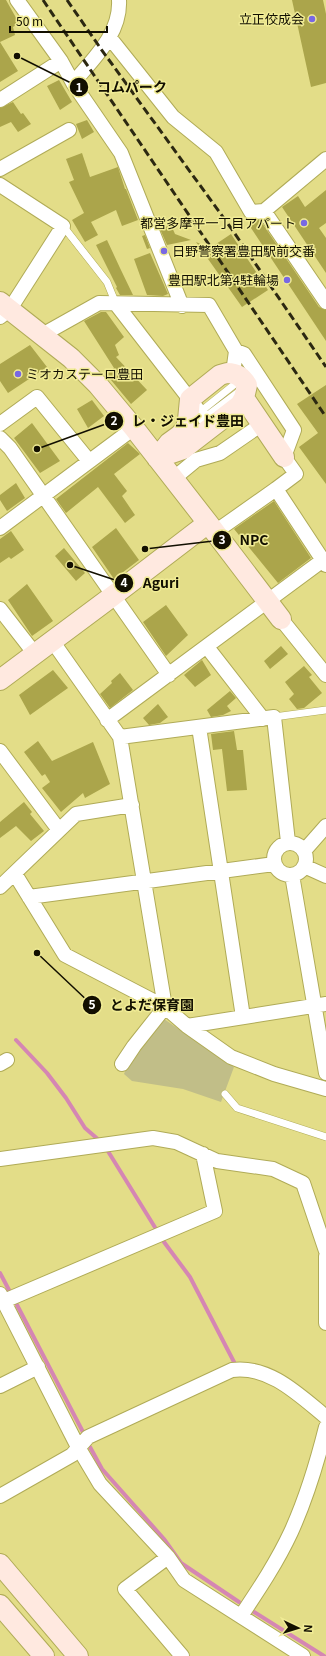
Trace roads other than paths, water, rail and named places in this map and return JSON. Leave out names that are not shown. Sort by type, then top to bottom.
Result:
[{"type":"street","points":[[17,0],[61,61],[73,83],[121,153],[182,306]]},
{"type":"street","points":[[73,83],[110,38],[119,9],[119,0]]},
{"type":"street","points":[[110,38],[173,117],[216,152],[257,212],[326,302]]},
{"type":"street","points":[[0,100],[61,61]]},
{"type":"street","points":[[0,169],[69,130]]},
{"type":"street","points":[[257,212],[326,159]]},
{"type":"street","points":[[0,185],[63,226],[3,309],[42,335],[71,358],[98,385],[134,428],[281,620],[326,675]]},
{"type":"street","points":[[0,680],[53,642],[114,595],[212,528],[276,489],[296,474],[284,457],[266,421],[243,383],[236,350],[209,306],[116,304],[107,302],[99,303],[42,335]]},
{"type":"street","points":[[116,304],[201,413]]},
{"type":"street","points":[[236,350],[244,354],[294,430],[284,457]]},
{"type":"street","points":[[157,458],[184,449],[220,375],[227,372],[243,383]]},
{"type":"street","points":[[157,458],[169,443],[180,435],[186,428],[188,420],[201,413],[240,404],[243,383]]},
{"type":"street","points":[[0,424],[37,397],[89,461]]},
{"type":"street","points":[[173,479],[196,460],[220,453],[266,421]]},
{"type":"street","points":[[0,528],[134,428]]},
{"type":"street","points":[[0,438],[10,448],[42,496],[114,595],[169,675]]},
{"type":"street","points":[[107,720],[268,602],[325,563],[276,489]]},
{"type":"street","points":[[0,609],[35,654]]},
{"type":"street","points":[[53,642],[120,737],[132,805],[165,1007],[134,1046],[122,1064]]},
{"type":"street","points":[[208,647],[269,718],[288,842]]},
{"type":"street","points":[[120,737],[269,718]]},
{"type":"street","points":[[199,727],[243,1018]]},
{"type":"street","points":[[0,751],[59,830]]},
{"type":"street","points":[[0,887],[76,814],[132,805]]},
{"type":"street","points":[[304,851],[326,826]]},
{"type":"street","points":[[288,842],[297,844],[304,851],[306,858],[304,866],[301,870],[292,875],[283,874],[274,864],[274,854],[276,850],[288,842]]},
{"type":"street","points":[[29,897],[274,864]]},
{"type":"street","points":[[304,866],[326,876]]},
{"type":"street","points":[[15,874],[65,954],[165,1007],[187,1026],[230,1057],[274,1074],[326,1090]]},
{"type":"street","points":[[292,875],[320,1005],[326,1073]]},
{"type":"street","points":[[187,1026],[320,1005]]},
{"type":"street","points":[[0,1159],[153,1138],[176,1142],[217,1161],[273,1169],[303,1183],[326,1251]]},
{"type":"street","points":[[203,1154],[215,1211],[2,1298],[78,1447],[100,1484],[168,1557],[184,1580],[303,1656]]},
{"type":"street","points":[[326,1256],[326,1323]]},
{"type":"street","points":[[0,1386],[38,1367]]},
{"type":"street","points":[[0,1496],[72,1455],[88,1437],[232,1370],[242,1369],[256,1371],[273,1378],[326,1417]]},
{"type":"street","points":[[241,1616],[265,1580],[291,1532],[324,1445],[326,1427]]},
{"type":"street","points":[[168,1557],[125,1589],[182,1656]]},
{"type":"street","points":[[0,1564],[78,1656]]},
{"type":"street","points":[[0,1605],[44,1656]]},
{"type":"lane","points":[[63,226],[107,282],[116,304]]},
{"type":"lane","points":[[269,718],[326,710]]},
{"type":"lane","points":[[225,1094],[237,1108],[326,1137]]},
{"type":"waterway","points":[[16,1040],[47,1073],[66,1098],[85,1128],[100,1141]]},
{"type":"waterway","points":[[106,1148],[164,1242],[190,1277],[234,1362]]},
{"type":"waterway","points":[[0,1273],[9,1290]]},
{"type":"waterway","points":[[16,1303],[84,1434]]},
{"type":"waterway","points":[[90,1447],[102,1469],[164,1539],[181,1563],[239,1602]]},
{"type":"waterway","points":[[254,1612],[324,1656]]},
{"type":"railway","points":[[43,0],[326,417]]},
{"type":"railway","points":[[67,0],[231,228],[326,367]]},
{"type":"place","name":"立正佼成会","points":[[312,19]]},
{"type":"place","name":"コムパーク","points":[[17,56]]},
{"type":"place","name":"都営多摩平一丁目アパート","points":[[304,223]]},
{"type":"place","name":"日野警察署豊田駅前交番","points":[[164,251]]},
{"type":"place","name":"豊田駅北第4駐輪場","points":[[287,280]]},
{"type":"place","name":"ミオカステーロ豊田","points":[[18,374]]},
{"type":"place","name":"レ・ジェイド豊田","points":[[37,449]]},
{"type":"place","name":"NPC","points":[[145,549]]},
{"type":"place","name":"Aguri","points":[[70,565]]},
{"type":"place","name":"とよだ保育園","points":[[37,953]]}]
